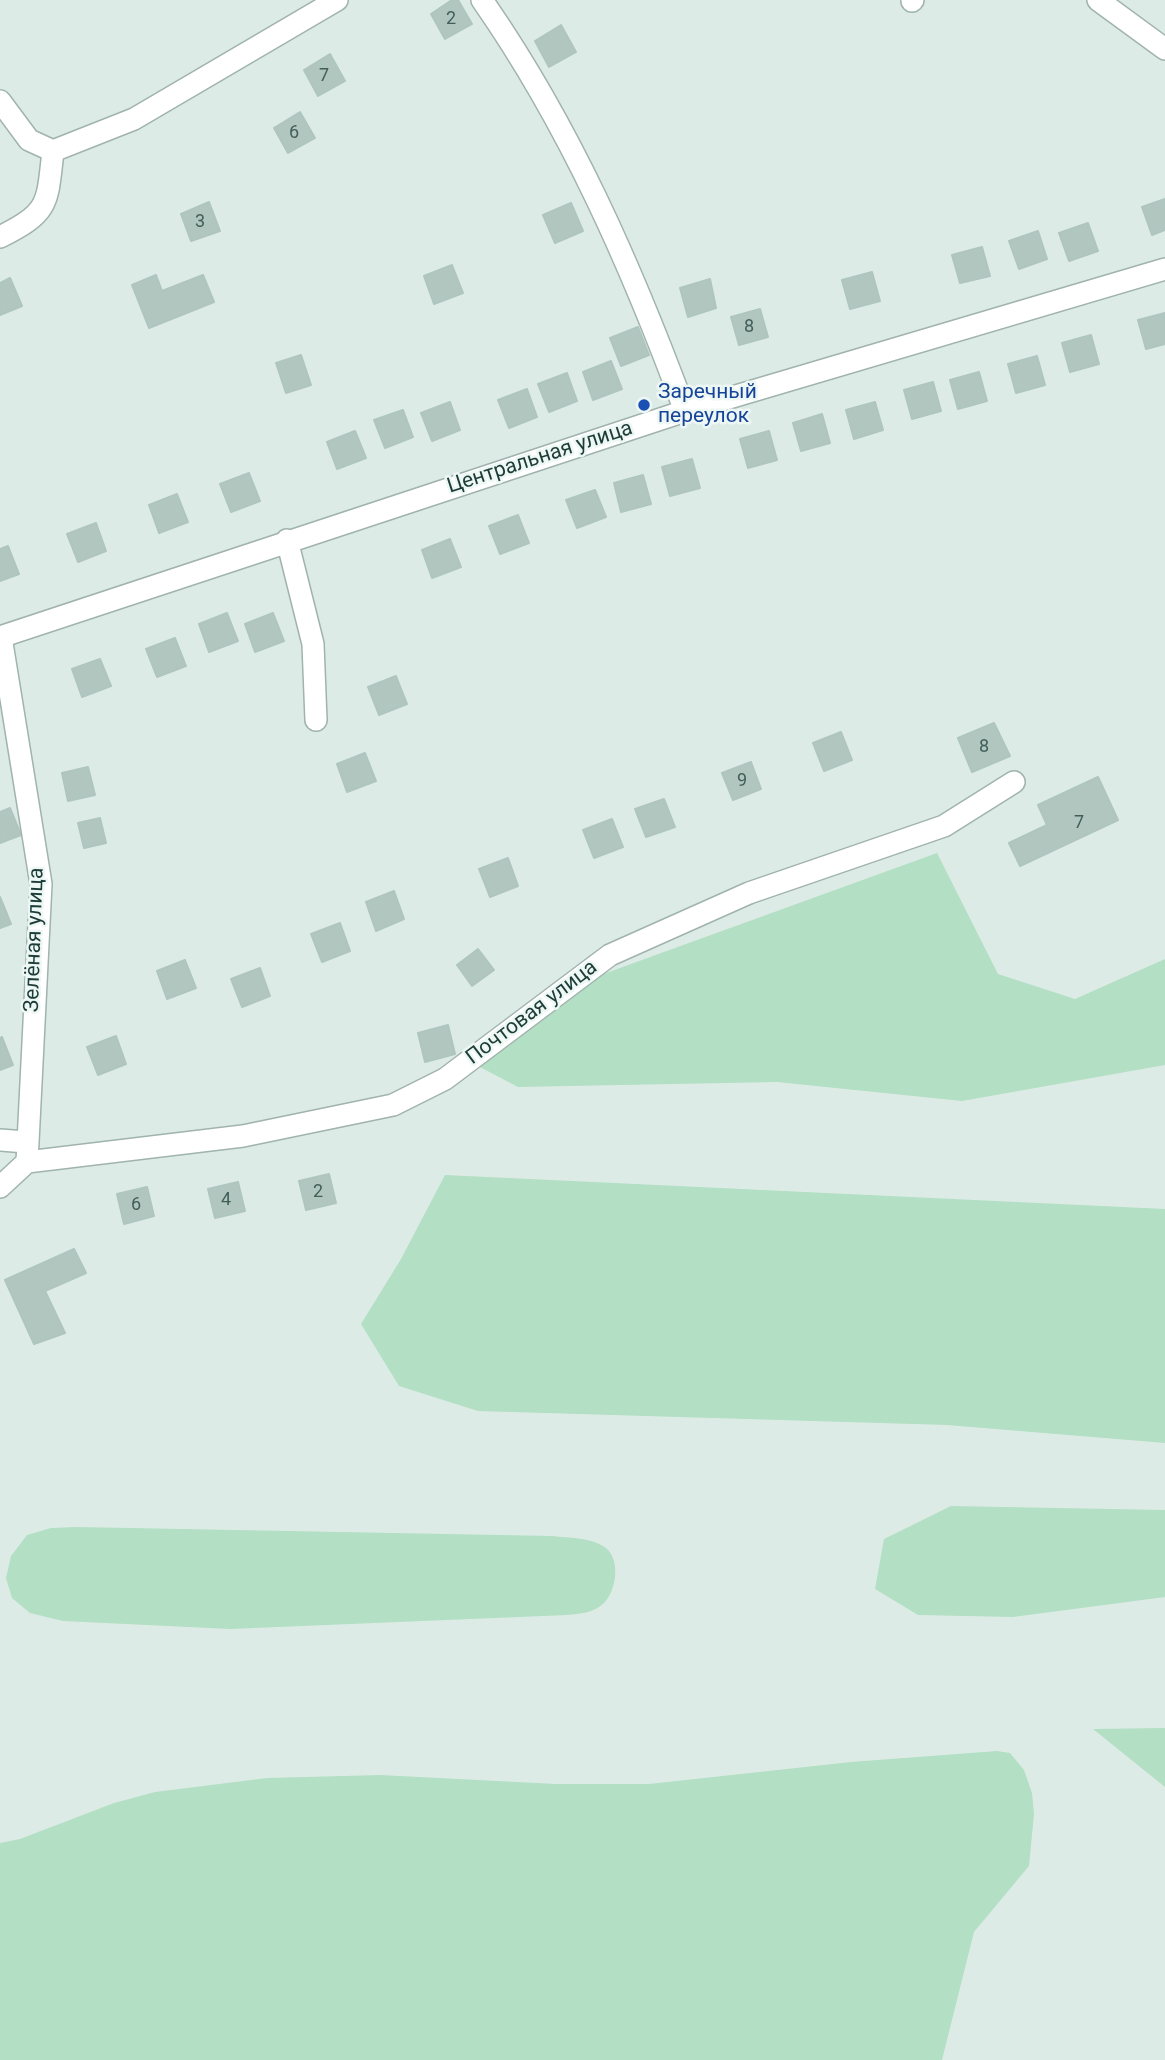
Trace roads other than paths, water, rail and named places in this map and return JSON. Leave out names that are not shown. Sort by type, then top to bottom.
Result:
[{"type":"street","points":[[0,101],[29,140],[53,151],[134,118],[337,0]]},
{"type":"street","points":[[482,0],[516,48],[576,159],[639,288],[685,411]]},
{"type":"street","points":[[1098,0],[1165,48]]},
{"type":"street","points":[[0,237],[29,222],[46,204],[53,151]]},
{"type":"street","name":"Центральная улица","points":[[0,637],[287,540],[685,411],[1165,269]]},
{"type":"street","points":[[287,540],[313,644],[316,720]]},
{"type":"street","name":"Зелёная улица","points":[[0,637],[41,884],[27,1152]]},
{"type":"street","name":"Почтовая улица","points":[[0,1140],[27,1152],[243,1136],[393,1105],[445,1079],[610,955],[749,893],[944,826],[1014,782]]},
{"type":"street","points":[[0,1188],[27,1152]]},
{"type":"place","name":"Заречный переулок","points":[[644,405]]}]
